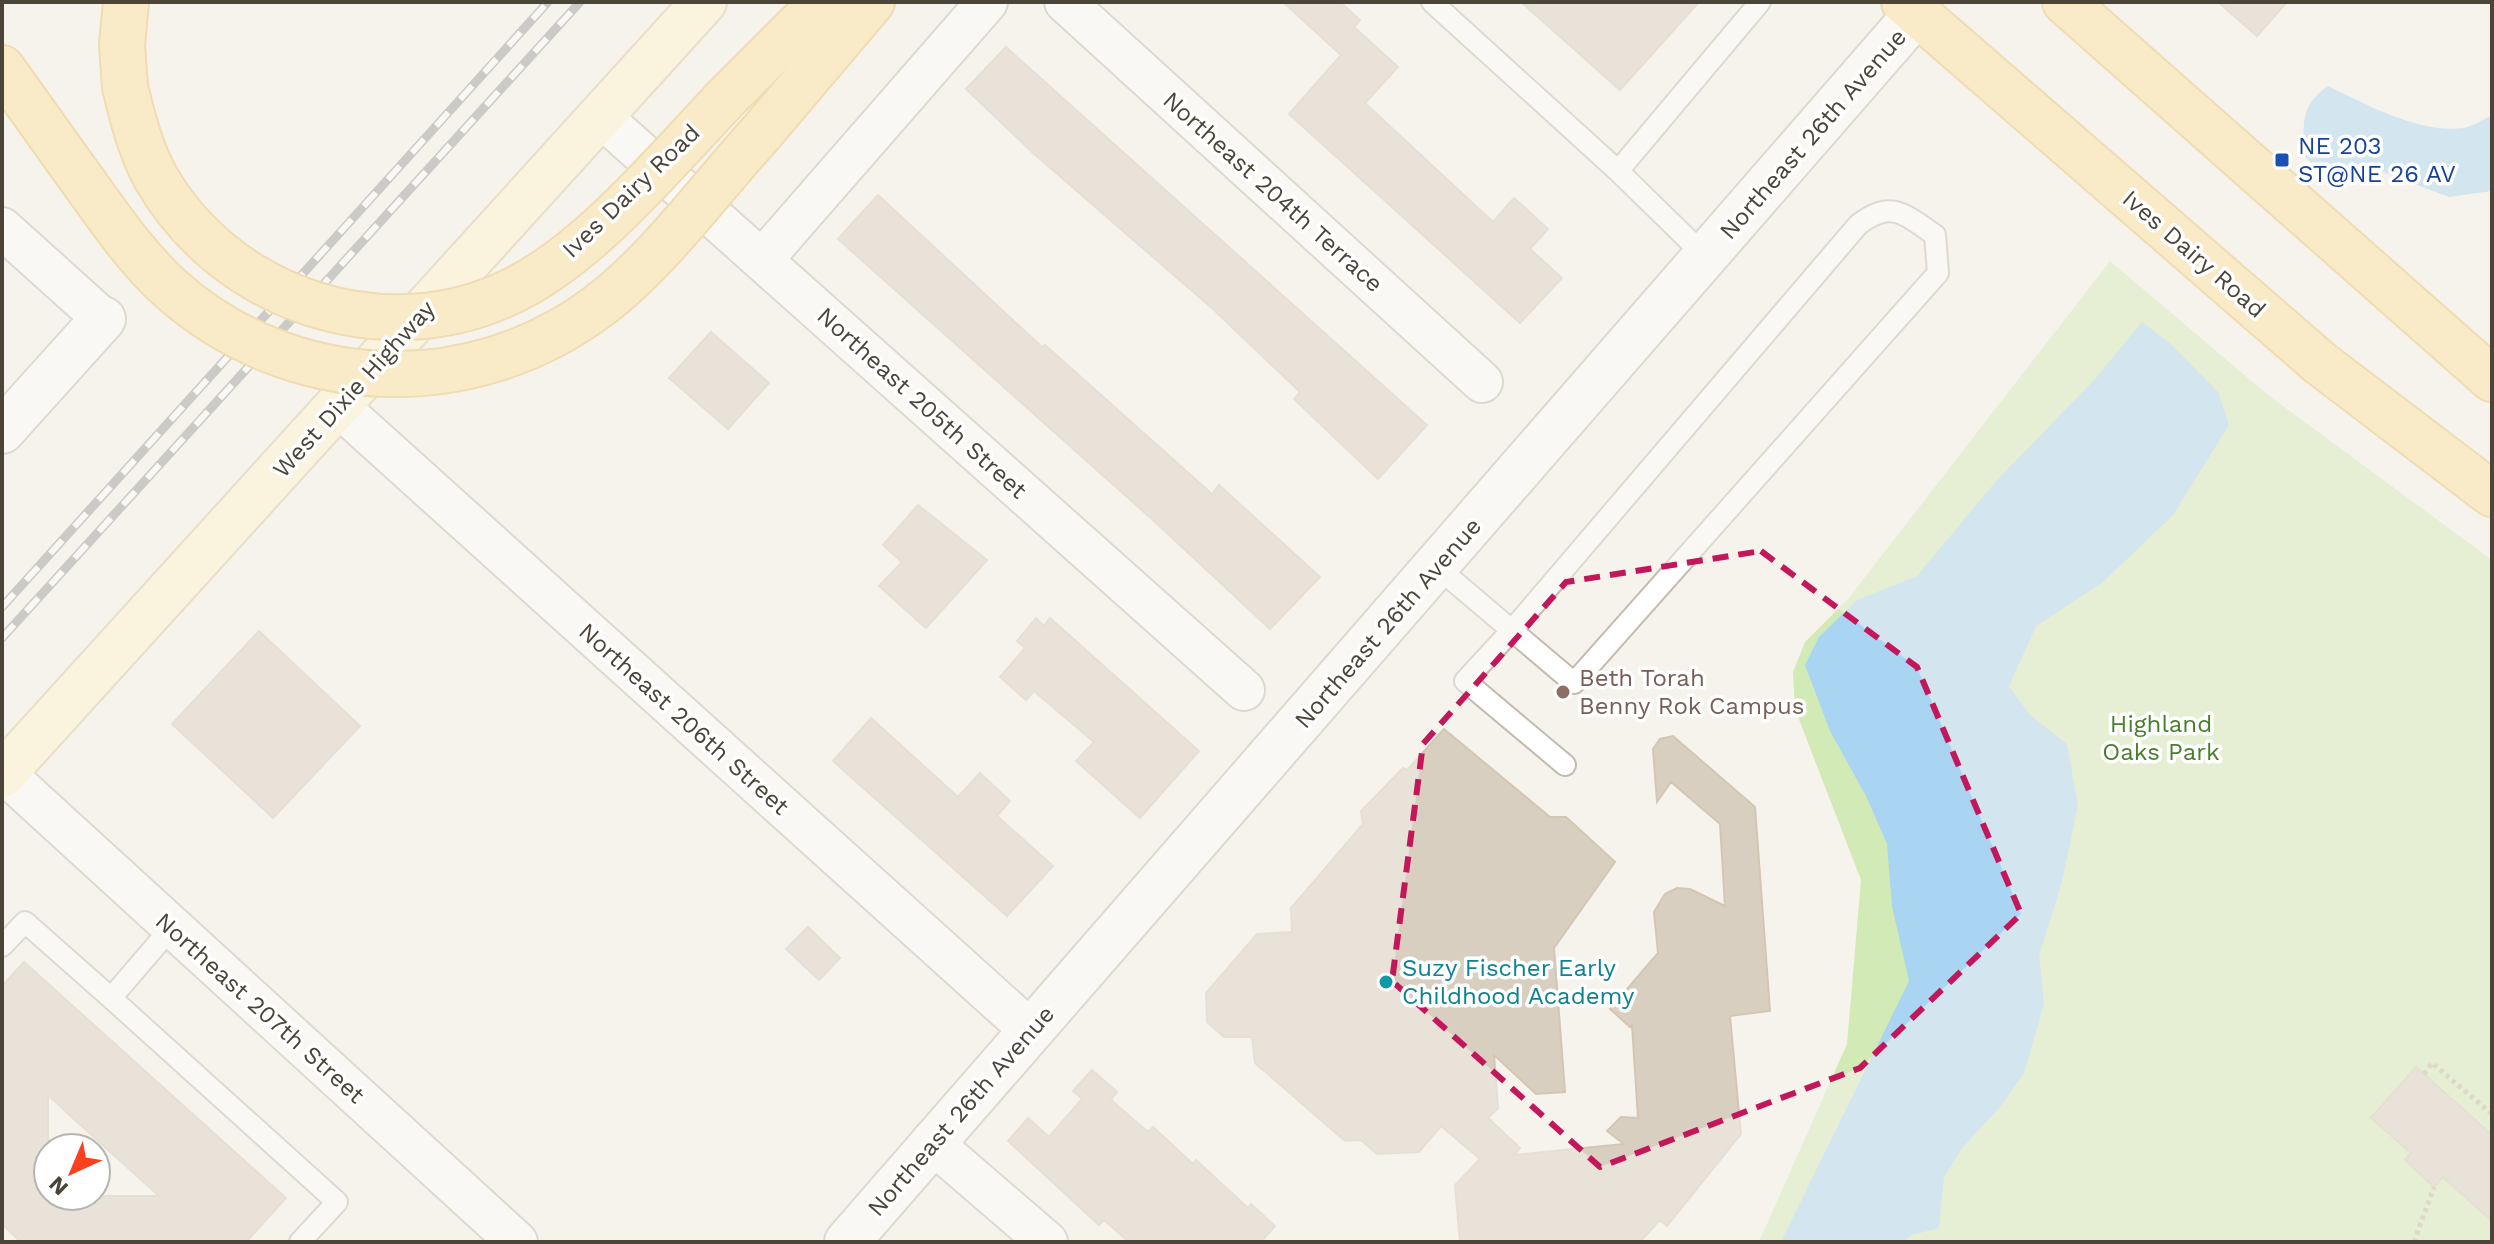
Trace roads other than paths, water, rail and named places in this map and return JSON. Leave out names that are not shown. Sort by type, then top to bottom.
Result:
[{"type":"main road","name":"Ives Dairy Road","points":[[126,2],[122,45],[125,87],[135,130],[157,179],[185,219],[221,255],[289,297],[338,312],[390,318],[469,307],[515,289],[539,275],[605,222],[822,2]]},
{"type":"main road","name":"West Dixie Highway","points":[[3,774],[704,2]]},
{"type":"main road","points":[[2,68],[125,240],[169,287],[204,316],[239,337],[307,365],[344,372],[408,375],[477,365],[513,354],[575,323],[602,304],[642,266],[761,133],[872,2]]},
{"type":"main road","points":[[2065,2],[2492,379]]},
{"type":"main road","name":"Ives Dairy Road","points":[[1916,6],[2074,149],[2320,363],[2492,494]]},
{"type":"street","points":[[762,260],[987,2]]},
{"type":"street","name":"Northeast 204th Terrace","points":[[1065,2],[1482,382]]},
{"type":"street","name":"Northeast 26th Avenue","points":[[847,1242],[931,1142],[1706,257],[1916,6]]},
{"type":"street","name":"Northeast 205th Street","points":[[600,116],[1244,690]]},
{"type":"street","points":[[2,228],[103,319],[2,431]]},
{"type":"street","name":"Northeast 206th Street","points":[[338,406],[1031,1031]]},
{"type":"street","name":"Northeast 207th Street","points":[[3,774],[517,1242]]},
{"type":"street","points":[[931,1142],[1047,1242]]},
{"type":"lane","points":[[1432,2],[1618,171],[1706,257]]},
{"type":"lane","points":[[1618,171],[1760,2]]},
{"type":"lane","points":[[1437,567],[1513,629],[1574,683],[1938,273],[1935,235],[1900,211],[1876,211],[1858,225],[1513,629],[1465,681],[1565,765]]},
{"type":"lane","points":[[2,946],[25,922],[337,1202],[300,1242]]},
{"type":"lane","points":[[111,998],[172,927]]},
{"type":"water","points":[[2328,86],[2394,116],[2430,127],[2464,128],[2492,115],[2492,191],[2449,197],[2367,166],[2336,185],[2304,156],[2305,117],[2312,101]]},
{"type":"water","points":[[2142,322],[2172,345],[2218,392],[2229,425],[2173,515],[2102,583],[2036,626],[2009,686],[2030,715],[2067,744],[2078,806],[2061,885],[2039,956],[2044,1004],[2024,1073],[2000,1107],[1962,1148],[1944,1177],[1939,1228],[1912,1235],[1903,1242],[1781,1242],[1909,981],[1892,906],[1887,844],[1866,796],[1830,731],[1805,665],[1819,637],[1857,600],[1917,576],[1997,480],[2096,378]]},
{"type":"railway","points":[[2,607],[548,2]]},
{"type":"railway","points":[[2,638],[580,2]]},
{"type":"place","name":"NE 203 ST@NE 26 AV","points":[[2282,160]]},
{"type":"place","name":"Beth Torah Benny Rok Campus","points":[[1563,692]]},
{"type":"place","name":"Suzy Fischer Early Childhood Academy","points":[[1386,982]]},
{"type":"park label","name":"Highland Oaks Park","points":[[2161,738]]}]
